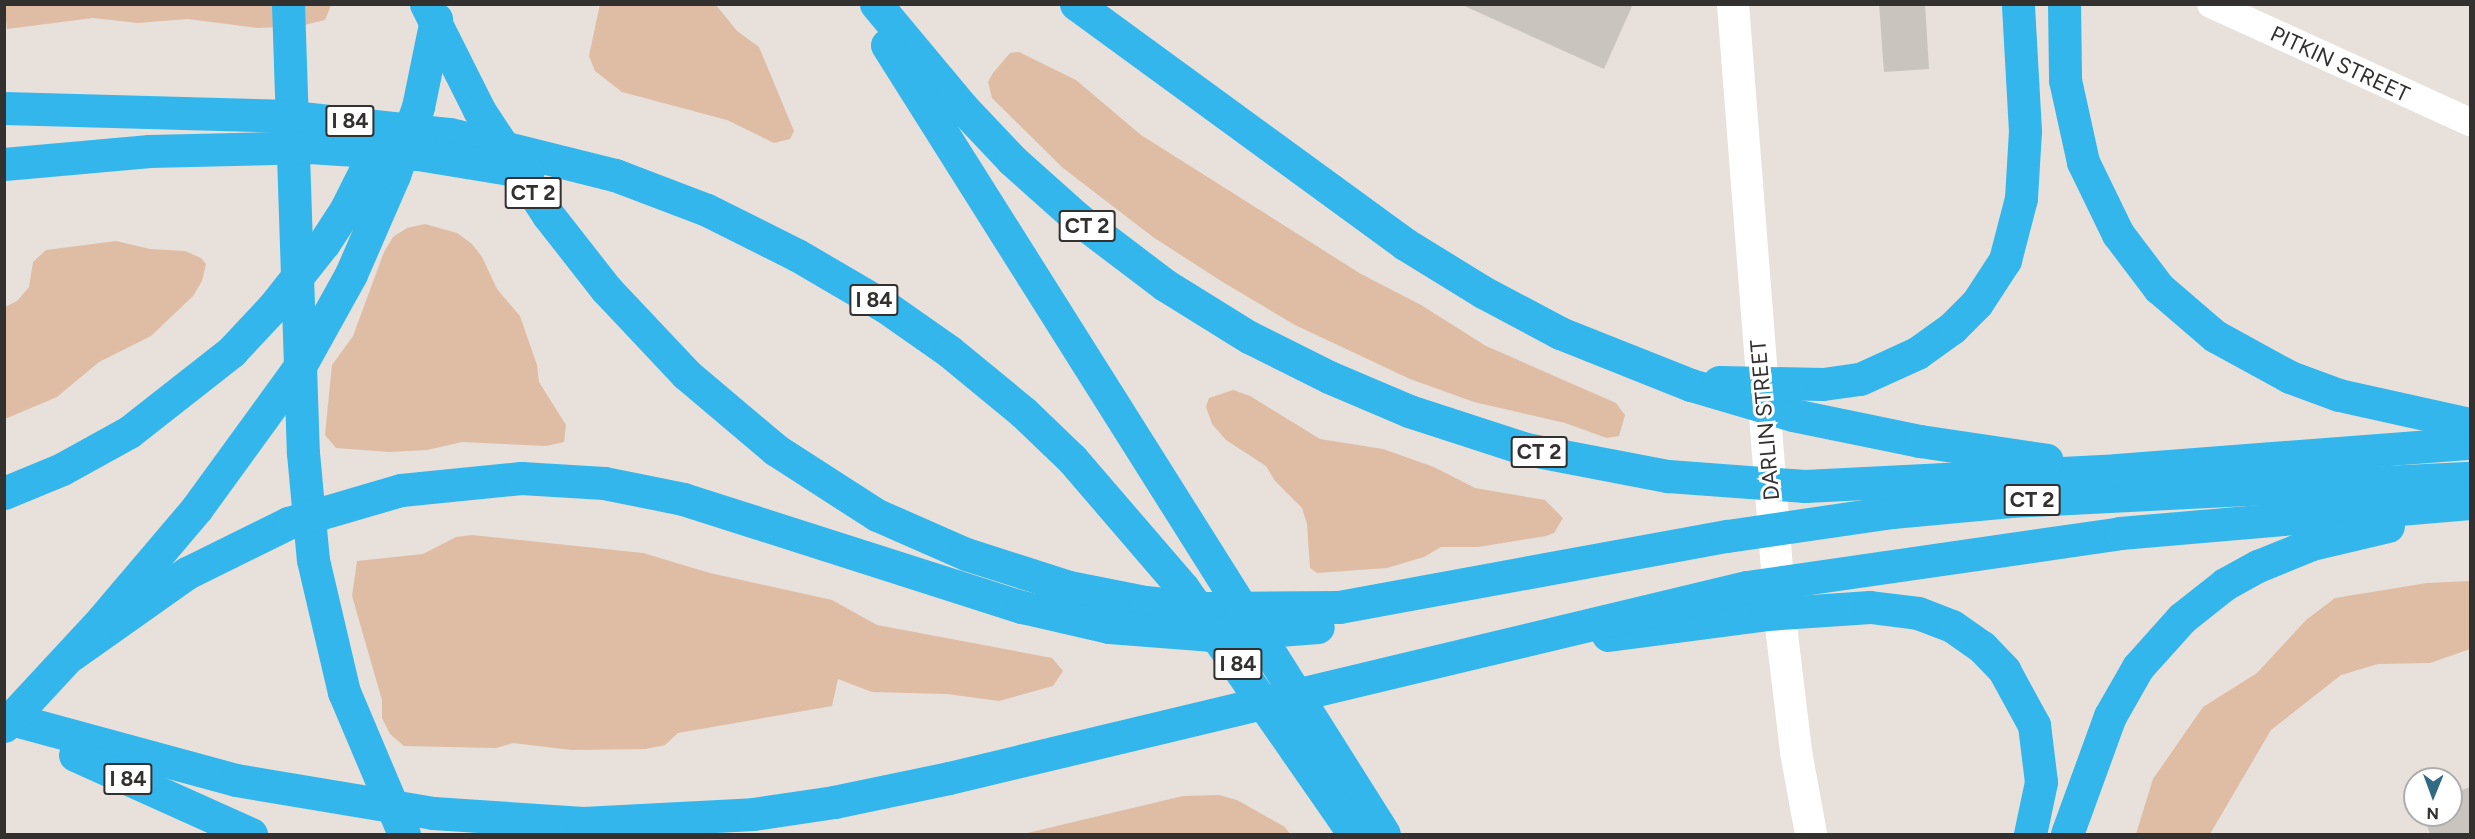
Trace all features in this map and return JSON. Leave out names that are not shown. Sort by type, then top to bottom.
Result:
[{"type":"highway","points":[[288,4],[303,453],[313,560],[344,692],[404,834]]},
{"type":"highway","points":[[865,4],[938,130],[1384,834]]},
{"type":"highway","name":"CT 2","points":[[876,4],[972,120],[1044,190],[1139,266],[1250,337],[1386,402],[1486,438],[1636,471],[1739,483],[1805,486],[2117,470],[2470,443]]},
{"type":"highway","points":[[1076,4],[1363,214],[1453,275],[1560,333],[1691,385],[1798,400],[1920,441],[2117,470]]},
{"type":"highway","points":[[1798,400],[1908,358],[1959,322],[1999,272],[2016,228],[2023,180],[2025,112],[2019,4]]},
{"type":"highway","points":[[2064,4],[2065,80],[2083,162],[2118,234],[2166,295],[2216,336],[2290,377],[2339,395],[2470,424]]},
{"type":"highway","points":[[4,725],[71,655],[216,484],[279,399],[330,315],[380,174],[412,94],[434,8]]},
{"type":"highway","name":"CT 2","points":[[434,8],[470,92],[524,180],[594,274],[671,359],[776,450],[886,519],[1017,572],[1086,591],[1282,621],[1416,607],[1559,568],[1808,523],[2000,502],[2470,478]]},
{"type":"highway","name":"I 84","points":[[4,108],[283,116],[415,128],[545,155],[686,201],[775,243],[862,292],[969,366],[1042,429],[1109,500],[1175,578],[1354,834]]},
{"type":"highway","points":[[4,164],[185,149],[353,148],[462,161],[686,201]]},
{"type":"highway","points":[[4,493],[62,469],[122,436],[208,373],[297,279],[337,223],[380,174]]},
{"type":"highway","points":[[71,655],[187,573],[288,523],[401,490],[521,478],[604,483],[668,495],[1035,611],[1129,630],[1181,634],[1282,621]]},
{"type":"highway","points":[[4,717],[171,764],[335,799],[455,816],[592,822],[753,814],[826,804],[1232,711],[1476,649],[1748,602],[1813,576],[2120,533],[2470,503]]},
{"type":"highway","points":[[2067,834],[2100,737],[2123,691],[2156,645],[2204,599],[2241,574],[2312,544],[2470,509]]},
{"type":"highway","points":[[1748,602],[1814,609],[1870,607],[1918,613],[1958,629],[1995,659],[2025,703],[2039,747],[2040,795],[2030,834]]},
{"type":"highway","name":"I 84","points":[[4,725],[251,834]]},
{"type":"main road","name":"DARLIN STREET","points":[[1733,4],[1782,634],[1796,752],[1811,834]]},
{"type":"street","name":"PITKIN STREET","points":[[2211,4],[2470,122]]},
{"type":"shaded area","points":[[600,4],[716,5],[737,31],[759,47],[794,131],[790,139],[774,143],[727,120],[622,92],[595,71],[589,56]]},
{"type":"shaded area","points":[[4,5],[331,5],[325,20],[300,26],[258,28],[188,19],[137,23],[93,18],[7,29]]},
{"type":"shaded area","points":[[1019,52],[1076,80],[1141,135],[1361,274],[1421,305],[1486,346],[1616,403],[1625,415],[1619,436],[1607,438],[1565,423],[1474,402],[1410,379],[1295,325],[1221,281],[1153,237],[1063,168],[992,98],[988,82],[993,73],[1010,53]]},
{"type":"shaded area","points":[[425,224],[457,233],[472,244],[482,257],[497,289],[520,316],[537,365],[539,382],[566,425],[564,442],[546,446],[462,442],[427,450],[389,452],[336,448],[325,435],[332,365],[353,336],[384,252],[393,237],[407,228]]},
{"type":"shaded area","points":[[116,241],[150,249],[185,251],[201,258],[206,264],[202,281],[193,296],[151,336],[99,362],[57,397],[5,419],[5,307],[17,301],[29,287],[33,262],[46,250]]},
{"type":"shaded area","points":[[1233,390],[1250,396],[1320,439],[1383,449],[1434,467],[1475,488],[1545,500],[1563,518],[1554,533],[1546,536],[1478,547],[1441,547],[1424,557],[1387,568],[1317,573],[1310,568],[1307,524],[1302,508],[1275,481],[1266,466],[1226,440],[1212,424],[1206,407],[1209,398]]},
{"type":"shaded area","points":[[472,535],[643,553],[710,573],[832,600],[877,625],[1052,658],[1063,671],[1053,686],[999,701],[947,694],[872,692],[838,679],[832,706],[678,733],[665,745],[646,749],[572,750],[513,743],[496,748],[404,746],[390,734],[382,718],[382,700],[352,596],[357,561],[423,554],[456,537]]},
{"type":"shaded area","points":[[2470,581],[2470,649],[2430,663],[2378,664],[2341,675],[2271,730],[2210,834],[2136,834],[2153,779],[2203,707],[2257,673],[2306,620],[2335,598],[2427,583]]},
{"type":"shaded area","points":[[1219,795],[1237,800],[1285,827],[1290,834],[1023,834],[1183,796]]},
{"type":"building","points":[[1460,4],[1633,4],[1604,69]]},
{"type":"building","points":[[1879,4],[1925,4],[1929,69],[1884,72]]},
{"type":"building","points":[[2470,787],[2470,834],[2430,834],[2427,827],[2463,827],[2463,790]]}]
